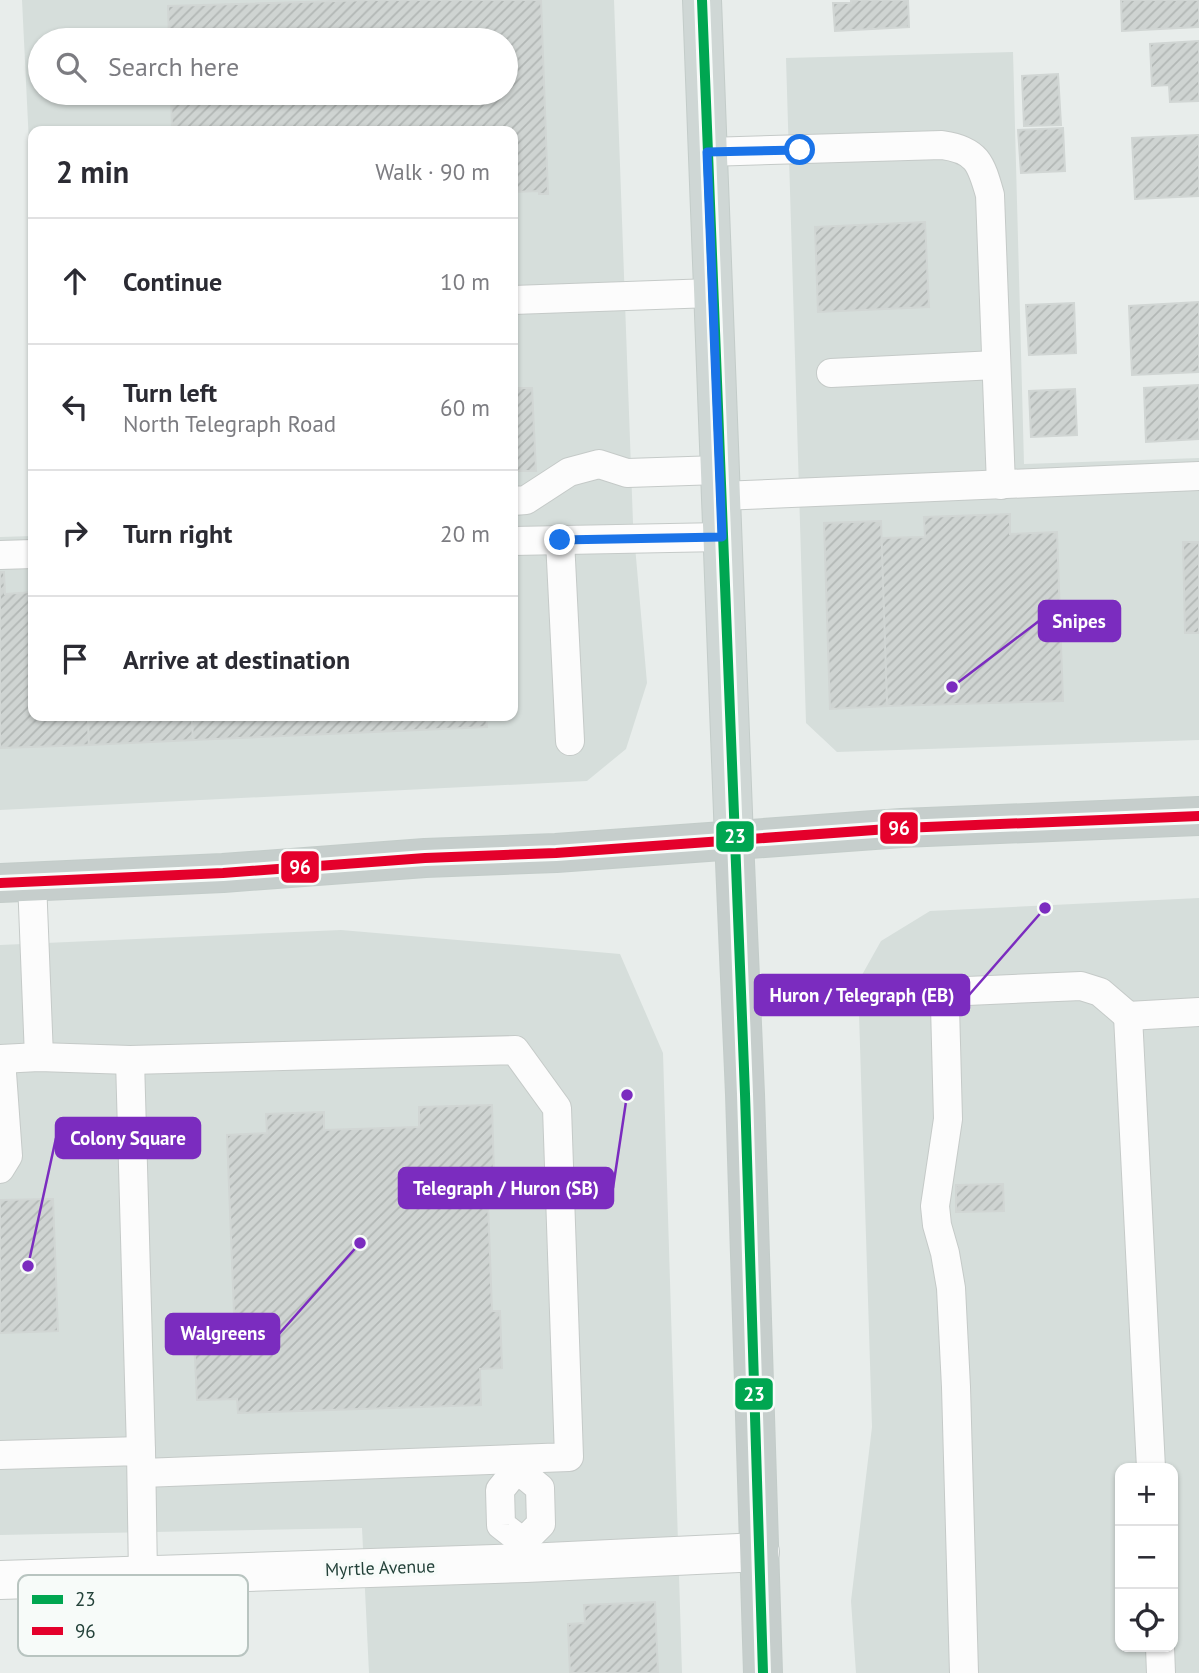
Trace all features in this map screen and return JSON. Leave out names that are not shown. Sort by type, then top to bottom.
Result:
[{"type":"highway","points":[[16,882],[223,873],[888,828],[1199,816]]},
{"type":"highway","points":[[734,839],[764,1673]]},
{"type":"main road","points":[[702,0],[734,839]]},
{"type":"street","name":"Myrtle Avenue","points":[[160,1575],[524,1553],[760,1552]]},
{"type":"street","name":"Myrtle Avenue","points":[[0,1580],[18,1579]]},
{"type":"lane","points":[[707,152],[942,145],[960,147],[972,154],[983,169],[990,195],[1001,485]]},
{"type":"lane","points":[[518,300],[712,293]]},
{"type":"lane","points":[[831,373],[996,365]]},
{"type":"lane","points":[[518,500],[526,500],[569,472],[599,464],[627,473],[719,483],[1001,485],[1199,476]]},
{"type":"lane","points":[[518,541],[722,537]]},
{"type":"lane","points":[[560,540],[570,741]]},
{"type":"lane","points":[[0,555],[28,554]]},
{"type":"lane","points":[[16,882],[39,1057]]},
{"type":"lane","points":[[964,1673],[951,1288],[935,1206],[948,1119],[945,1006],[952,993],[1081,986],[1100,992],[1128,1016],[1199,1012]]},
{"type":"lane","points":[[1128,1016],[1151,1463]]},
{"type":"lane","points":[[0,1169],[8,1156],[1,1059],[39,1057],[130,1060],[515,1050],[557,1108],[569,1457],[516,1464],[141,1462],[0,1455]]},
{"type":"lane","points":[[130,1060],[143,1575]]},
{"type":"lane","points":[[516,1464],[540,1488],[541,1524],[524,1553],[501,1525],[500,1490],[516,1464]]},
{"type":"lane","points":[[1160,1652],[1161,1673]]},
{"type":"shaded area","points":[[22,0],[614,0],[633,523],[647,683],[626,749],[587,781],[0,810],[0,537],[28,536],[28,721],[518,721],[518,126],[28,126]]},
{"type":"shaded area","points":[[1013,52],[1024,464],[1199,458],[1199,740],[837,752],[806,723],[786,58]]},
{"type":"shaded area","points":[[1199,898],[1199,1673],[856,1673],[851,1601],[872,1427],[858,982],[881,941],[930,911]]},
{"type":"shaded area","points":[[341,930],[620,954],[663,1053],[682,1673],[369,1673],[362,1528],[0,1535],[0,945]]},
{"type":"building","points":[[370,0],[541,0],[548,194],[539,194],[539,191],[518,192],[518,126],[172,126],[171,105],[518,105],[518,28],[169,28],[168,6]]},
{"type":"building","points":[[851,0],[908,0],[909,27],[835,31],[833,3],[851,3]]},
{"type":"building","points":[[1121,0],[1199,0],[1199,27],[1122,31]]},
{"type":"building","points":[[1199,41],[1199,101],[1170,102],[1169,85],[1152,86],[1150,44]]},
{"type":"building","points":[[1058,74],[1061,125],[1024,126],[1022,76]]},
{"type":"building","points":[[1063,128],[1065,171],[1021,173],[1018,130]]},
{"type":"building","points":[[1199,135],[1199,196],[1135,199],[1132,138]]},
{"type":"building","points":[[925,222],[929,307],[818,312],[815,227]]},
{"type":"building","points":[[1199,302],[1199,372],[1132,375],[1129,306]]},
{"type":"building","points":[[1074,303],[1076,353],[1029,355],[1026,305]]},
{"type":"building","points":[[1199,385],[1199,439],[1146,442],[1144,388]]},
{"type":"building","points":[[518,388],[532,388],[536,471],[518,471]]},
{"type":"building","points":[[1075,389],[1077,435],[1031,437],[1029,391]]},
{"type":"building","points":[[1010,514],[1010,534],[1057,532],[1063,701],[887,706],[881,538],[925,537],[924,517]]},
{"type":"building","points":[[881,521],[887,706],[830,709],[824,523]]},
{"type":"building","points":[[1183,542],[1199,542],[1199,633],[1185,633]]},
{"type":"building","points":[[0,572],[4,572],[5,594],[28,592],[28,721],[88,721],[89,745],[0,748]]},
{"type":"building","points":[[88,721],[192,721],[193,740],[89,745]]},
{"type":"building","points":[[192,721],[486,721],[487,727],[193,740]]},
{"type":"building","points":[[492,1105],[494,1176],[487,1176],[492,1311],[500,1311],[502,1368],[480,1369],[481,1405],[238,1413],[237,1399],[197,1400],[194,1339],[235,1339],[227,1135],[267,1133],[266,1114],[324,1112],[324,1130],[419,1127],[419,1107]]},
{"type":"building","points":[[1003,1184],[1004,1211],[956,1212],[956,1185]]},
{"type":"building","points":[[53,1199],[58,1331],[0,1333],[0,1200]]},
{"type":"building","points":[[655,1602],[658,1673],[570,1673],[568,1624],[585,1623],[584,1605]]},
{"type":"transit line","name":"23","points":[[702,0],[745,1094],[763,1673]]},
{"type":"transit line","name":"96","points":[[0,883],[556,853],[902,828],[1199,816]]},
{"type":"place","name":"Snipes","points":[[952,687]]},
{"type":"place","name":"Huron / Telegraph (EB)","points":[[1045,908]]},
{"type":"place","name":"Telegraph / Huron (SB)","points":[[627,1095]]},
{"type":"place","name":"Walgreens","points":[[360,1243]]},
{"type":"place","name":"Colony Square","points":[[28,1266]]},
{"type":"route","points":[[560,540],[722,537],[707,152],[800,150]]}]
